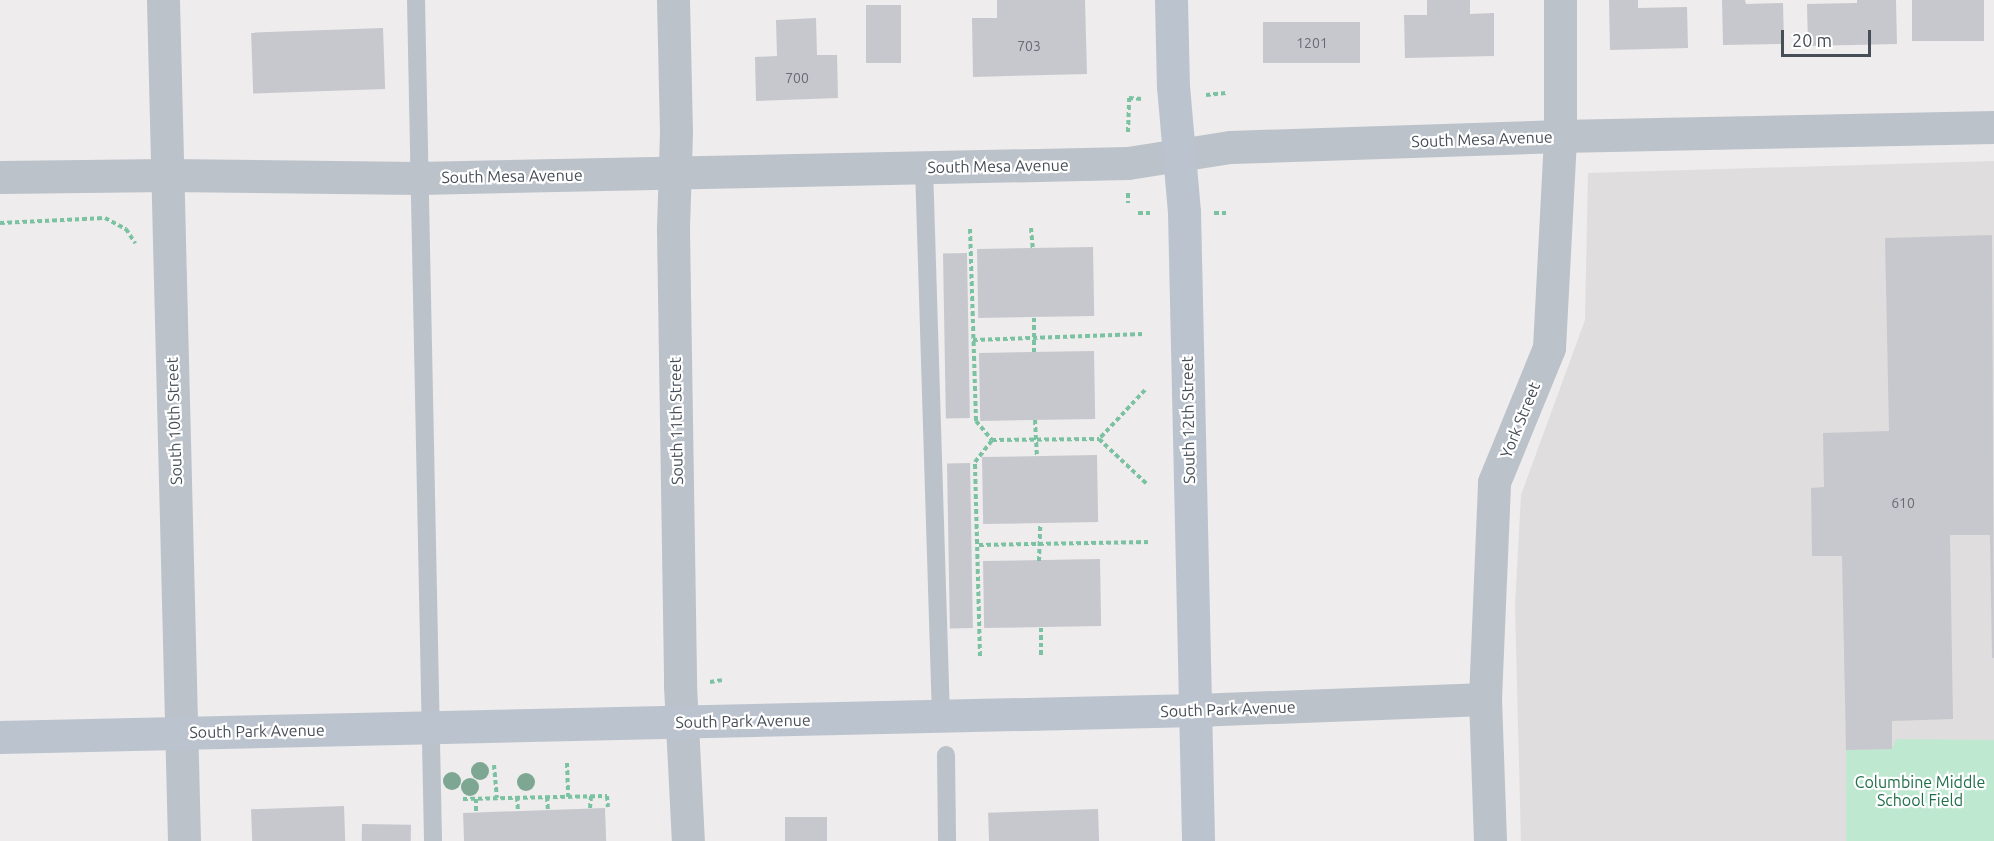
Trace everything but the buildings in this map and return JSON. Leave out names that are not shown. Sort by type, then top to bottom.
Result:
[{"type":"street","name":"South 10th Street","points":[[163,0],[184,841]]},
{"type":"street","name":"South 11th Street","points":[[673,0],[676,172],[674,230],[682,722],[688,841]]},
{"type":"street","name":"South 12th Street","points":[[1172,0],[1178,155],[1184,212],[1198,841]]},
{"type":"street","name":"York Street","points":[[1490,841],[1485,699],[1494,482],[1550,348],[1560,136],[1560,0]]},
{"type":"street","name":"South Mesa Avenue","points":[[0,177],[167,175],[418,178],[1128,163],[1230,147],[1560,136],[1994,128]]},
{"type":"street","name":"South Park Avenue","points":[[0,736],[941,717],[1485,699]]},
{"type":"lane","points":[[416,0],[433,841]]},
{"type":"lane","points":[[924,167],[941,717]]},
{"type":"lane","points":[[946,755],[947,841]]},
{"type":"path","points":[[0,223],[105,218],[126,229],[135,243]]},
{"type":"path","points":[[1031,228],[1033,249]]},
{"type":"path","points":[[970,229],[976,421],[992,440]]},
{"type":"path","points":[[1034,317],[1034,352]]},
{"type":"path","points":[[974,340],[1143,334]]},
{"type":"path","points":[[1099,439],[1145,390]]},
{"type":"path","points":[[1035,420],[1037,457]]},
{"type":"path","points":[[992,440],[1099,439],[1148,485]]},
{"type":"path","points":[[980,656],[979,545],[975,462],[992,440]]},
{"type":"path","points":[[1040,524],[1040,561]]},
{"type":"path","points":[[979,545],[1150,542]]},
{"type":"path","points":[[1041,628],[1041,655]]},
{"type":"path","points":[[567,764],[568,797]]},
{"type":"path","points":[[495,765],[497,798]]},
{"type":"path","points":[[590,808],[591,796]]},
{"type":"path","points":[[463,798],[607,796],[608,807]]},
{"type":"path","points":[[517,797],[518,811]]},
{"type":"path","points":[[547,798],[548,810]]},
{"type":"path","points":[[476,799],[476,812]]},
{"type":"shaded area","points":[[1994,161],[1994,841],[1521,841],[1515,607],[1521,495],[1585,320],[1588,173]]},
{"type":"green space","name":"Columbine Middle School Field","points":[[1896,739],[1994,740],[1994,841],[1846,841],[1846,750],[1892,749]]}]
